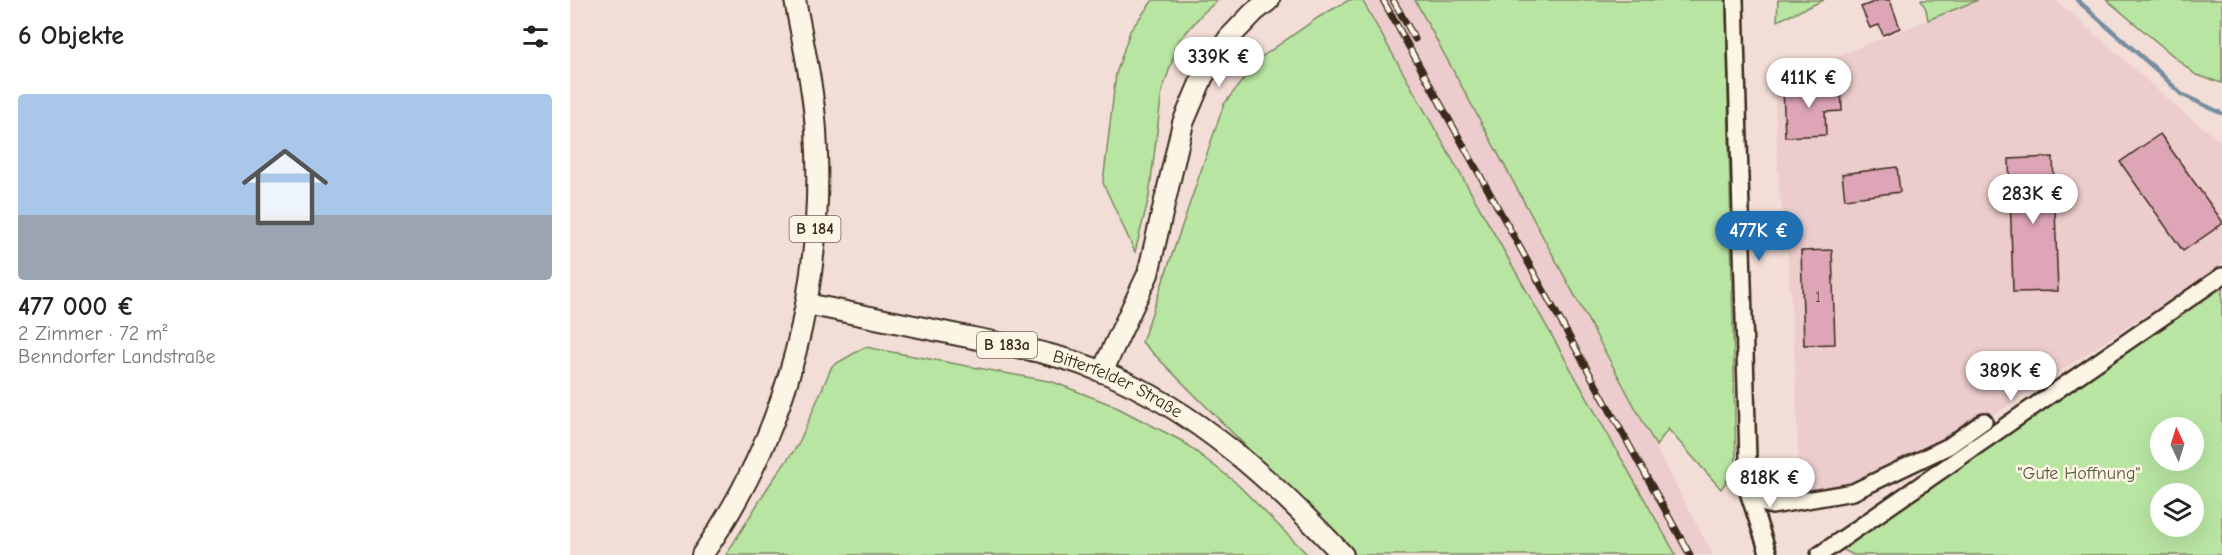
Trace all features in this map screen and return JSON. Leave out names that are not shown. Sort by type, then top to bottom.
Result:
[{"type":"main road","name":"B 184","points":[[795,0],[816,128],[815,231],[807,304]]},
{"type":"main road","points":[[1102,372],[1148,274],[1183,123],[1203,76],[1229,38],[1269,0]]},
{"type":"main road","name":"Bitterfelder Straße","points":[[807,304],[1007,345],[1102,372],[1169,405],[1210,432],[1312,522],[1343,555]]},
{"type":"main road","points":[[702,555],[749,477],[779,411],[795,357],[807,304]]},
{"type":"street","points":[[1735,0],[1749,487],[1752,508],[1769,555]]},
{"type":"street","points":[[1819,555],[2222,276]]},
{"type":"street","points":[[1749,487],[1752,494],[1764,505],[1772,506],[1853,492],[1949,446],[1984,421]]},
{"type":"shaded area","points":[[1362,0],[1415,0],[1713,555],[1676,555]]},
{"type":"shaded area","points":[[1978,0],[2056,0],[2186,115],[2222,142],[2222,265],[1984,421],[1853,492],[1800,502],[1795,362],[1786,234],[1779,187],[1774,81]]},
{"type":"green space","points":[[1153,0],[1218,0],[1202,14],[1179,41],[1162,91],[1149,197],[1135,252],[1103,183],[1116,74],[1130,31]]},
{"type":"green space","points":[[1349,0],[1362,0],[1676,555],[1354,555],[1142,342],[1224,104],[1260,58],[1319,17]]},
{"type":"green space","points":[[1415,0],[1726,0],[1736,467],[1721,489],[1668,429],[1656,446]]},
{"type":"green space","points":[[1778,0],[1824,0],[1777,21]]},
{"type":"green space","points":[[1921,0],[1978,0],[1928,20]]},
{"type":"green space","points":[[2107,0],[2222,0],[2222,83],[2196,75]]},
{"type":"green space","name":"\"Gute Hoffnung\"","points":[[2222,276],[2222,555],[1853,555],[1833,544]]},
{"type":"green space","points":[[865,347],[1053,382],[1112,405],[1182,441],[1234,481],[1308,555],[726,555],[770,484],[798,445],[832,366]]},
{"type":"building","points":[[1879,0],[1890,0],[1900,28],[1883,35],[1879,25],[1870,28],[1861,7]]},
{"type":"building","points":[[1841,86],[1842,111],[1825,112],[1826,135],[1785,137],[1783,88]]},
{"type":"building","points":[[2160,134],[2222,221],[2222,224],[2183,251],[2120,162]]},
{"type":"building","points":[[2053,157],[2058,291],[2013,292],[2009,159]]},
{"type":"building","points":[[1897,167],[1900,192],[1845,199],[1842,174]]},
{"type":"building","points":[[1832,250],[1835,344],[1804,345],[1801,251]]},
{"type":"waterway","points":[[2077,0],[2181,94],[2221,113]]},
{"type":"railway","points":[[1383,0],[1690,555]]},
{"type":"railway","points":[[1393,0],[1415,39]]}]
